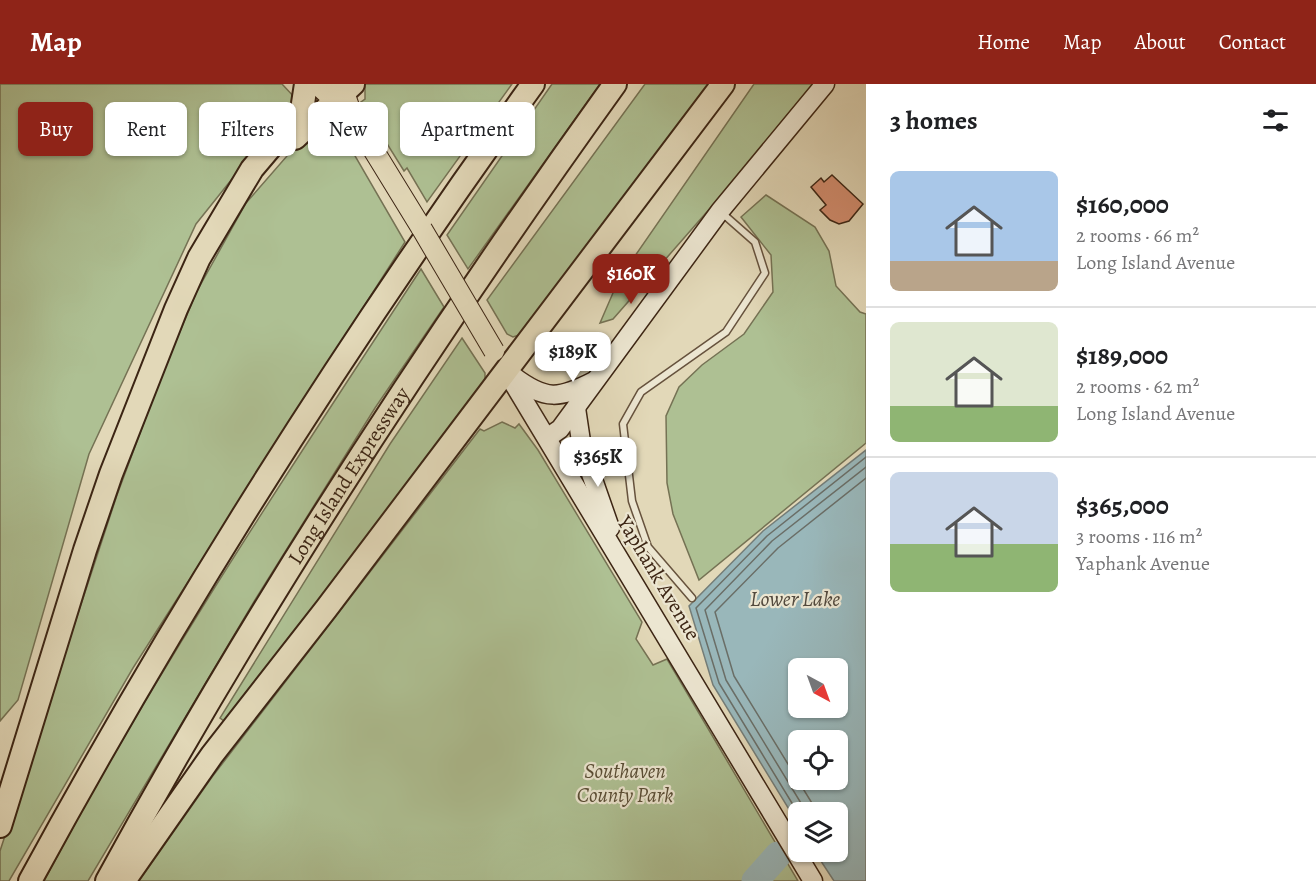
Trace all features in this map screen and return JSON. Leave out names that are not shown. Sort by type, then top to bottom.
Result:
[{"type":"highway","points":[[0,826],[85,550],[111,474],[176,309],[217,226],[252,169],[302,110],[306,84]]},
{"type":"highway","points":[[30,881],[144,680],[255,497],[369,320],[532,84]]},
{"type":"highway","name":"Long Island Expressway","points":[[106,881],[208,704],[312,532],[528,206],[615,84]]},
{"type":"highway","points":[[124,881],[212,755],[723,84]]},
{"type":"highway","points":[[217,226],[276,157],[343,90]]},
{"type":"main road","name":"Yaphank Avenue","points":[[317,84],[343,90],[352,115],[813,881]]},
{"type":"main road","points":[[548,438],[560,429],[598,379],[720,211],[825,84]]},
{"type":"main road","points":[[506,371],[527,386],[555,396],[565,395],[598,379]]},
{"type":"main road","points":[[576,408],[582,448],[595,480],[618,555]]},
{"type":"lane","points":[[692,598],[648,547],[632,501],[623,424],[641,392],[726,332],[765,273],[756,242],[720,211]]},
{"type":"green space","points":[[0,84],[282,84],[296,99],[294,102],[199,102],[199,156],[250,156],[196,224],[89,454],[18,700],[0,721]]},
{"type":"green space","points":[[362,84],[512,84],[499,102],[400,102],[400,156],[460,156],[427,202],[407,168],[404,171],[388,145],[388,102],[361,102],[365,99],[365,87]]},
{"type":"green space","points":[[552,84],[600,84],[468,269],[447,235],[502,156],[535,156],[535,108]]},
{"type":"green space","points":[[645,84],[710,84],[522,334],[513,337],[507,334],[487,300]]},
{"type":"green space","points":[[754,84],[819,84],[613,319],[600,323],[619,279]]},
{"type":"green space","points":[[308,136],[308,156],[355,156],[405,242],[133,668],[9,881],[0,881],[0,851],[117,495],[162,374],[197,291],[246,203],[287,156],[296,156],[296,146]]},
{"type":"green space","points":[[766,195],[815,227],[829,251],[836,286],[860,312],[866,314],[866,443],[699,580],[673,514],[667,483],[666,416],[679,387],[702,365],[744,334],[773,292],[771,255],[741,217]]},
{"type":"green space","points":[[421,269],[444,307],[375,408],[255,600],[88,881],[44,881],[87,802],[178,647]]},
{"type":"green space","points":[[462,338],[485,373],[485,382],[228,724],[220,718],[390,444]]},
{"type":"green space","name":"Southaven County Park","points":[[502,422],[515,428],[519,424],[538,450],[642,622],[636,639],[653,665],[667,659],[798,881],[139,881],[212,777],[480,429],[484,431]]},
{"type":"water","name":"Lower Lake","points":[[866,450],[866,881],[834,881],[822,862],[848,862],[848,802],[788,802],[788,808],[713,685],[689,606],[763,531]]},
{"type":"building","points":[[832,175],[863,204],[849,221],[839,224],[830,220],[820,210],[826,205],[811,187],[821,178],[824,182]]},
{"type":"waterway","points":[[755,881],[778,855]]}]
